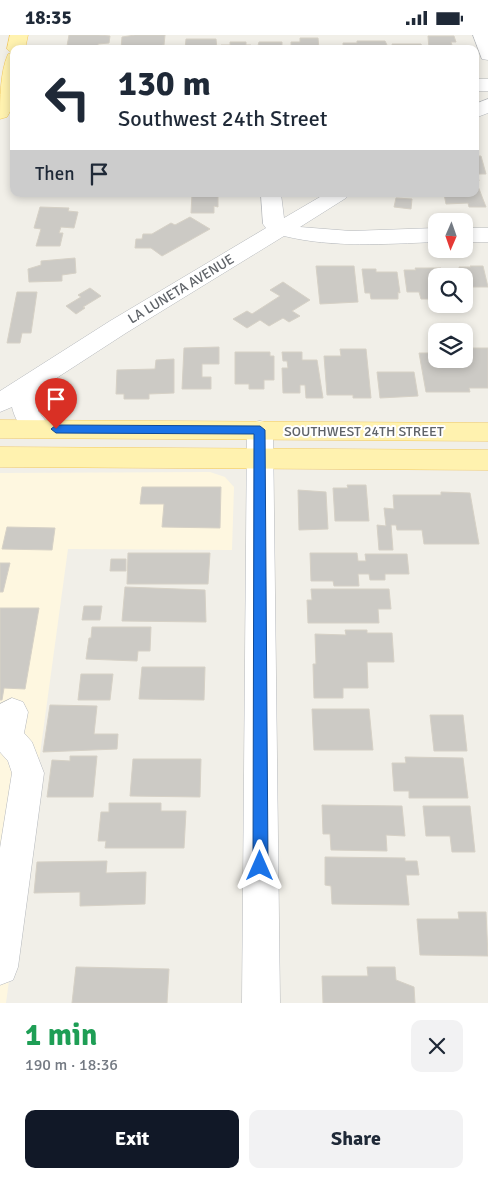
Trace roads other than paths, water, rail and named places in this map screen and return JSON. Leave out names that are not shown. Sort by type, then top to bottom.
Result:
[{"type":"main road","name":"SOUTHWEST 24TH STREET","points":[[0,429],[38,429],[488,460]]},
{"type":"main road","name":"SOUTHWEST 24TH STREET","points":[[0,457],[488,432]]},
{"type":"street","points":[[482,35],[488,55]]},
{"type":"street","points":[[271,197],[274,224],[280,229],[325,236],[428,235]]},
{"type":"street","name":"LA LUNETA AVENUE","points":[[0,403],[118,327],[334,197]]},
{"type":"street","points":[[473,235],[488,235]]},
{"type":"street","points":[[0,388],[26,388],[25,409],[29,420],[38,429]]},
{"type":"street","points":[[259,444],[261,1003]]},
{"type":"street","points":[[0,967],[28,773],[21,753],[7,737],[12,713]]}]
